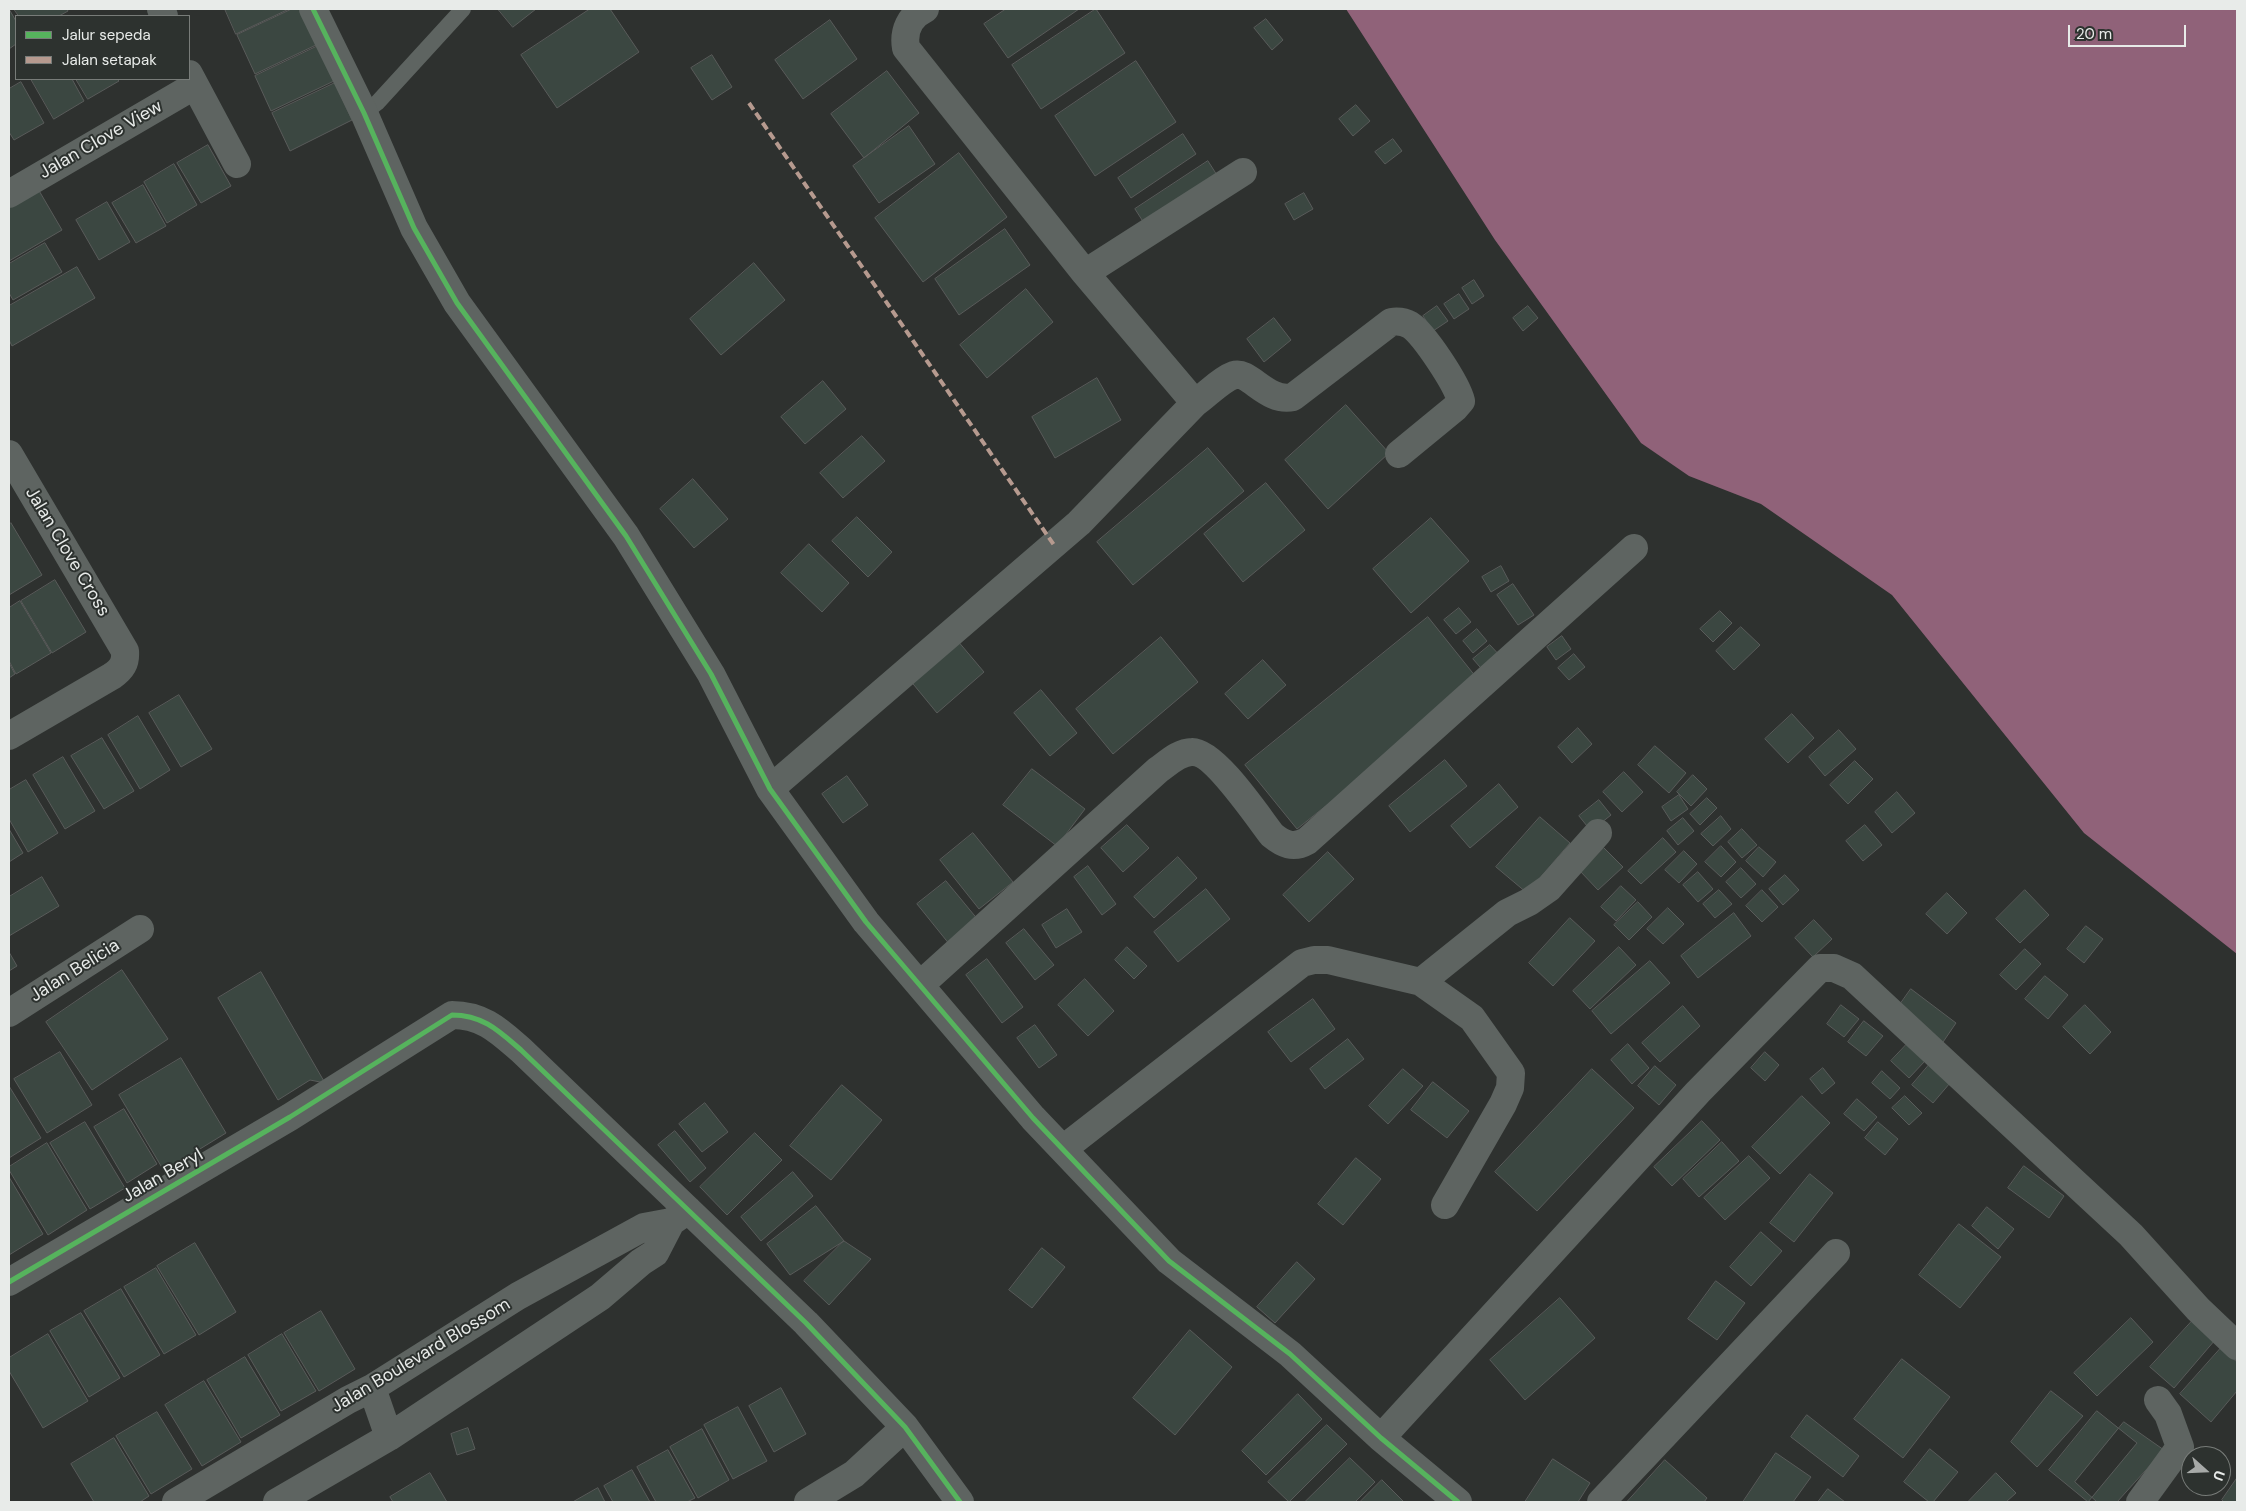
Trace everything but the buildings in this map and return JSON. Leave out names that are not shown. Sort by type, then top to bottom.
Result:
[{"type":"street","points":[[314,9],[364,113],[414,228],[443,281],[472,325],[626,536],[711,674],[770,789],[866,922],[1033,1118],[1169,1261],[1290,1354],[1381,1438],[1458,1502]]},
{"type":"street","points":[[925,9],[912,18],[907,27],[904,39],[906,48],[1085,273],[1196,403]]},
{"type":"street","points":[[191,80],[237,164]]},
{"type":"street","name":"Jalan Clove View","points":[[9,194],[191,80]]},
{"type":"street","points":[[1085,273],[1243,172]]},
{"type":"street","points":[[770,789],[1079,523],[1196,403],[1235,374],[1243,375],[1254,384],[1279,398],[1293,397],[1391,322],[1400,321],[1410,325],[1418,332],[1452,380],[1461,400],[1455,408],[1399,454]]},
{"type":"street","name":"Jalan Clove Cross","points":[[9,736],[112,676],[121,670],[125,662],[125,651],[11,461]]},
{"type":"street","points":[[920,985],[1158,770],[1179,755],[1190,751],[1197,752],[1216,764],[1272,835],[1280,842],[1290,846],[1307,841],[1634,548]]},
{"type":"street","points":[[1421,982],[1506,913],[1529,902],[1549,888],[1598,833]]},
{"type":"street","name":"Jalan Belicia","points":[[9,1013],[140,929]]},
{"type":"street","points":[[1063,1149],[1302,964],[1314,960],[1328,960],[1421,982],[1472,1018],[1511,1073],[1510,1088],[1503,1104],[1445,1205]]},
{"type":"street","points":[[1381,1438],[1698,1092],[1820,968],[1834,968],[1852,976],[2132,1235],[2198,1309],[2237,1346]]},
{"type":"street","name":"Jalan Beryl","points":[[9,1282],[330,1092],[452,1015],[468,1015],[497,1030],[521,1050],[679,1216],[806,1323],[905,1427],[960,1502]]},
{"type":"street","points":[[277,1502],[389,1437],[600,1298],[641,1262],[655,1253],[679,1216]]},
{"type":"street","name":"Jalan Boulevard Blossom","points":[[176,1502],[348,1400],[372,1388],[518,1296],[644,1227],[679,1216]]},
{"type":"street","points":[[1601,1502],[1836,1253]]},
{"type":"street","points":[[372,1388],[389,1437]]},
{"type":"street","points":[[2140,1502],[2180,1447],[2168,1414],[2158,1400]]},
{"type":"street","points":[[808,1502],[854,1474],[905,1427]]},
{"type":"lane","points":[[364,113],[377,103],[463,9]]},
{"type":"shaded area","points":[[1346,9],[2237,9],[2237,954],[2084,833],[1892,595],[1761,504],[1689,476],[1641,443],[1495,240]]},
{"type":"marked path","points":[[749,103],[1054,545]]},
{"type":"cycle path","points":[[313,9],[364,113],[414,228],[457,303],[626,536],[711,674],[770,789],[866,922],[1033,1118],[1169,1261],[1290,1354],[1381,1438],[1458,1502]]},
{"type":"cycle path","points":[[9,1282],[290,1117],[452,1015],[473,1018],[490,1025],[521,1050],[806,1323],[905,1427],[960,1502]]}]
